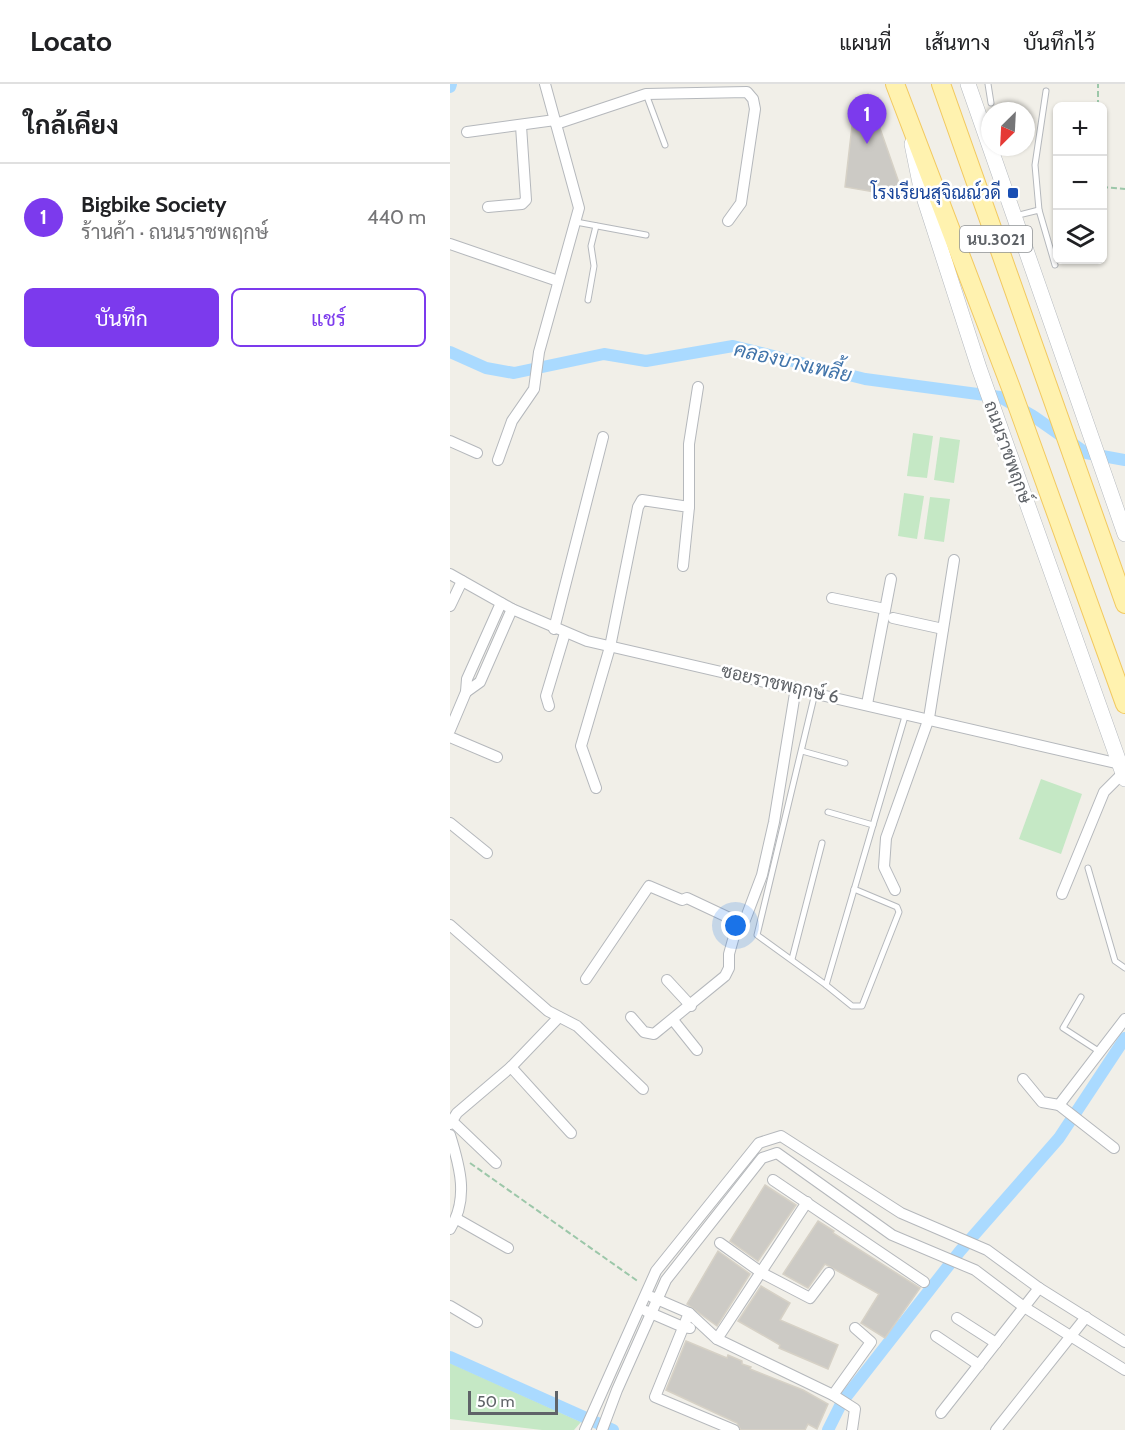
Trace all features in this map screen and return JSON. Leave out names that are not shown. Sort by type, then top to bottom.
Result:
[{"type":"main road","name":"ถนนราชพฤกษ์","points":[[895,84],[1011,388],[1125,704]]},
{"type":"main road","name":"นบ.3021","points":[[940,84],[1125,604]]},
{"type":"main road","name":"นบ.3021","points":[[968,84],[1125,534]]},
{"type":"main road","name":"ถนนราชพฤกษ์","points":[[908,120],[921,188],[978,368],[1123,772]]},
{"type":"street","points":[[498,460],[512,421],[532,393],[536,380],[537,361],[576,222],[578,199],[545,84]]},
{"type":"street","points":[[467,132],[555,122],[646,94],[738,90],[751,95],[755,109],[741,203],[728,220]]},
{"type":"street","points":[[488,207],[522,204],[526,200],[521,126]]},
{"type":"street","points":[[450,244],[558,281]]},
{"type":"street","points":[[683,566],[688,507],[689,444],[698,387]]},
{"type":"street","points":[[549,706],[546,696],[603,437]]},
{"type":"street","points":[[450,441],[477,453]]},
{"type":"street","points":[[596,788],[581,746],[610,647],[640,503],[642,500],[688,507]]},
{"type":"street","points":[[895,890],[884,867],[886,838],[929,718],[954,560]]},
{"type":"street","name":"ซอยราชพฤกษ์ 6","points":[[450,574],[512,609],[560,631],[610,647],[929,718],[1123,772]]},
{"type":"street","points":[[867,704],[889,614],[891,579]]},
{"type":"street","points":[[450,606],[462,581]]},
{"type":"street","points":[[832,598],[943,629]]},
{"type":"street","points":[[450,730],[466,692],[467,679],[501,603]]},
{"type":"street","points":[[466,692],[480,682],[512,609]]},
{"type":"street","points":[[586,979],[649,886],[682,900],[687,898],[738,921],[744,921],[747,917],[762,875],[782,780],[796,687]]},
{"type":"street","points":[[450,736],[497,757]]},
{"type":"street","points":[[1062,894],[1104,792],[1123,772]]},
{"type":"street","points":[[450,823],[487,853]]},
{"type":"street","points":[[631,1017],[644,1032],[654,1034],[725,976],[729,968],[729,954],[738,921]]},
{"type":"street","points":[[450,925],[548,1011],[577,1026],[643,1089]]},
{"type":"street","points":[[667,980],[691,1006]]},
{"type":"street","points":[[496,1163],[451,1122],[511,1067],[559,1017]]},
{"type":"street","points":[[1059,1105],[1125,1019]]},
{"type":"street","points":[[673,1020],[697,1050]]},
{"type":"street","points":[[511,1067],[571,1133]]},
{"type":"street","points":[[1023,1079],[1042,1102],[1059,1105],[1114,1148]]},
{"type":"street","points":[[450,1136],[462,1184],[452,1226],[508,1248]]},
{"type":"street","points":[[585,1430],[639,1308],[640,1292],[759,1143],[781,1136],[901,1214],[987,1250],[1039,1288],[1125,1342]]},
{"type":"street","points":[[602,1430],[617,1390],[666,1280],[762,1158],[777,1153],[892,1235],[975,1270],[1024,1307],[1125,1370]]},
{"type":"street","points":[[773,1180],[924,1282]]},
{"type":"street","points":[[717,1339],[807,1202]]},
{"type":"street","points":[[720,1243],[762,1273],[810,1298],[830,1273]]},
{"type":"street","points":[[942,1413],[1039,1288]]},
{"type":"street","points":[[640,1292],[689,1313],[717,1339],[834,1395],[855,1409],[852,1430]]},
{"type":"street","points":[[450,1306],[477,1322]]},
{"type":"street","points":[[639,1308],[683,1327],[703,1328]]},
{"type":"street","points":[[689,1313],[655,1397],[730,1429]]},
{"type":"street","points":[[996,1430],[1086,1317]]},
{"type":"street","points":[[957,1318],[996,1342]]},
{"type":"street","points":[[834,1395],[871,1342],[855,1328]]},
{"type":"street","points":[[936,1336],[979,1365]]},
{"type":"lane","points":[[988,84],[991,102]]},
{"type":"lane","points":[[1046,91],[1035,165],[1039,210],[1055,265]]},
{"type":"lane","points":[[646,94],[665,144]]},
{"type":"lane","points":[[1013,217],[1039,210]]},
{"type":"lane","points":[[576,222],[646,235]]},
{"type":"lane","points":[[588,300],[594,267],[591,246],[596,226]]},
{"type":"lane","points":[[815,692],[757,935],[852,1006],[861,1006],[899,912],[897,907],[854,889]]},
{"type":"lane","points":[[826,985],[906,713]]},
{"type":"lane","points":[[801,751],[845,763]]},
{"type":"lane","points":[[828,812],[873,825]]},
{"type":"lane","points":[[792,959],[822,843]]},
{"type":"lane","points":[[1088,868],[1115,961],[1125,968]]},
{"type":"lane","points":[[1081,997],[1063,1028],[1101,1053]]},
{"type":"path","points":[[1098,84],[1098,102]]},
{"type":"path","points":[[1107,187],[1125,189]]},
{"type":"path","points":[[455,1153],[639,1280],[640,1292]]},
{"type":"green space","points":[[913,433],[933,436],[927,478],[907,476]]},
{"type":"green space","points":[[940,437],[960,440],[954,483],[934,480]]},
{"type":"green space","points":[[904,493],[924,496],[917,539],[898,536]]},
{"type":"green space","points":[[930,497],[950,499],[944,542],[924,539]]},
{"type":"green space","points":[[1041,779],[1082,794],[1061,854],[1019,839]]},
{"type":"green space","points":[[450,1363],[581,1422],[574,1430],[542,1430],[450,1419]]},
{"type":"building","points":[[868,94],[904,197],[845,187],[855,100]]},
{"type":"building","points":[[765,1185],[796,1205],[758,1261],[730,1241]]},
{"type":"building","points":[[818,1221],[920,1288],[885,1338],[861,1323],[879,1294],[825,1264],[808,1288],[783,1274]]},
{"type":"building","points":[[718,1251],[750,1274],[717,1326],[687,1304]]},
{"type":"building","points":[[761,1286],[790,1303],[780,1320],[838,1345],[828,1369],[779,1348],[780,1345],[738,1321]]},
{"type":"building","points":[[686,1341],[727,1358],[728,1355],[742,1361],[742,1364],[751,1367],[750,1369],[803,1390],[828,1404],[817,1429],[808,1424],[805,1430],[741,1430],[737,1423],[666,1390]]},
{"type":"waterway","name":"คลองบางเพลี้ย","points":[[450,352],[486,368],[514,373],[604,354],[646,361],[733,346],[865,379],[1000,397],[1033,416],[1086,453],[1125,460]]},
{"type":"waterway","points":[[828,1430],[842,1402],[960,1251],[1059,1138],[1125,1038]]},
{"type":"waterway","points":[[450,1357],[613,1430]]},
{"type":"place","name":"Bigbike Society","points":[[867,144]]},
{"type":"place","name":"โรงเรียนสุจิณณ์วดี","points":[[1013,193]]}]
